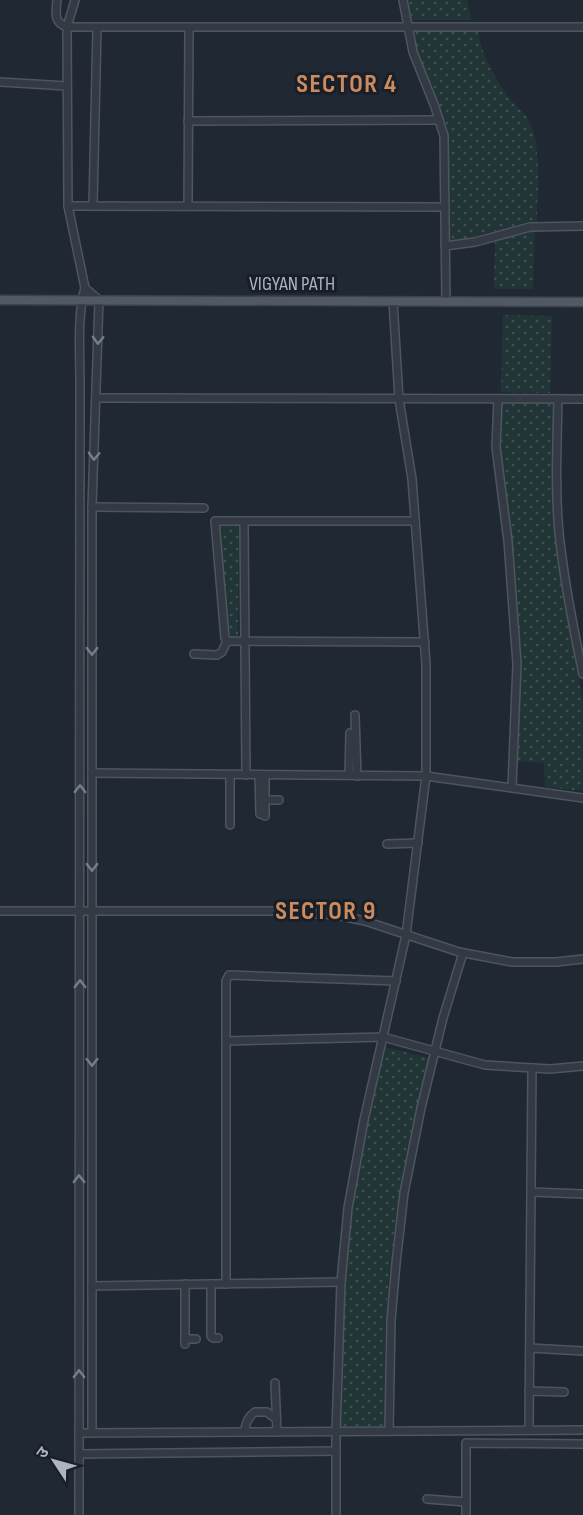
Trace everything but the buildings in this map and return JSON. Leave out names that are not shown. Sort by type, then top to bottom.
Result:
[{"type":"main road","name":"VIGYAN PATH","points":[[0,300],[583,302]]},
{"type":"street","points":[[57,0],[57,21],[60,25],[67,27],[583,27]]},
{"type":"street","points":[[75,0],[67,27],[68,206],[85,288],[82,300],[80,383],[80,1515]]},
{"type":"street","points":[[403,0],[413,52],[444,136],[446,301]]},
{"type":"street","points":[[93,205],[97,28]]},
{"type":"street","points":[[188,206],[189,28]]},
{"type":"street","points":[[0,82],[67,86]]},
{"type":"street","points":[[188,121],[439,120]]},
{"type":"street","points":[[68,206],[445,207]]},
{"type":"street","points":[[445,246],[475,242],[530,227],[583,226]]},
{"type":"street","points":[[85,288],[99,300],[93,507],[92,1433]]},
{"type":"street","points":[[336,1515],[341,1282],[348,1208],[364,1120],[406,935],[426,776],[425,642],[412,479],[399,399],[393,301]]},
{"type":"street","points":[[96,398],[583,399]]},
{"type":"street","points":[[498,399],[496,447],[508,541],[517,664],[512,787]]},
{"type":"street","points":[[558,399],[556,488],[559,532],[568,602],[583,674]]},
{"type":"street","points":[[93,507],[204,508]]},
{"type":"street","points":[[194,654],[217,655],[222,652],[227,641],[214,521],[415,521]]},
{"type":"street","points":[[244,521],[246,775]]},
{"type":"street","points":[[227,641],[425,642]]},
{"type":"street","points":[[353,776],[356,715]]},
{"type":"street","points":[[350,733],[353,776]]},
{"type":"street","points":[[92,773],[426,776],[583,798]]},
{"type":"street","points":[[230,775],[230,825]]},
{"type":"street","points":[[262,775],[265,800],[262,816],[262,775]]},
{"type":"street","points":[[265,800],[279,800]]},
{"type":"street","points":[[387,844],[418,843]]},
{"type":"street","points":[[0,912],[271,910],[336,915],[365,921],[463,953],[512,962],[556,962],[583,959]]},
{"type":"street","points":[[389,1431],[391,1320],[404,1193],[421,1108],[443,1018],[463,953]]},
{"type":"street","points":[[226,1284],[226,981],[229,975],[396,981]]},
{"type":"street","points":[[226,1041],[383,1037],[485,1065],[550,1069],[583,1066]]},
{"type":"street","points":[[529,1430],[532,1068]]},
{"type":"street","points":[[531,1192],[583,1194]]},
{"type":"street","points":[[92,1286],[341,1282]]},
{"type":"street","points":[[185,1284],[185,1341],[196,1339]]},
{"type":"street","points":[[211,1284],[211,1336],[218,1338]]},
{"type":"street","points":[[530,1348],[583,1351]]},
{"type":"street","points":[[275,1383],[277,1432]]},
{"type":"street","points":[[530,1391],[564,1392]]},
{"type":"street","points":[[245,1432],[245,1425],[255,1412],[267,1412],[276,1419]]},
{"type":"street","points":[[79,1433],[583,1430]]},
{"type":"street","points":[[466,1515],[466,1443],[583,1443]]},
{"type":"street","points":[[79,1454],[336,1451]]},
{"type":"street","points":[[427,1499],[466,1502]]},
{"type":"shaded area","points":[[408,0],[467,0],[471,20],[412,20]]},
{"type":"shaded area","points":[[478,31],[486,59],[496,78],[513,103],[525,114],[531,126],[538,167],[537,222],[528,222],[449,241],[447,138],[416,48],[414,32]]},
{"type":"shaded area","points":[[535,229],[533,289],[494,289],[495,241]]},
{"type":"shaded area","points":[[503,315],[552,316],[550,393],[501,392]]},
{"type":"shaded area","points":[[501,403],[554,403],[552,484],[554,526],[564,603],[583,701],[583,791],[545,787],[544,763],[518,761],[520,666],[512,545],[499,448]]},
{"type":"shaded area","points":[[218,526],[239,526],[238,637],[230,636]]},
{"type":"shaded area","points":[[384,1047],[430,1058],[399,1195],[389,1275],[385,1329],[385,1427],[340,1427],[345,1281],[353,1207],[367,1119]]},
{"type":"district","name":"SECTOR 4","points":[[347,84]]},
{"type":"district","name":"SECTOR 9","points":[[326,911]]}]
